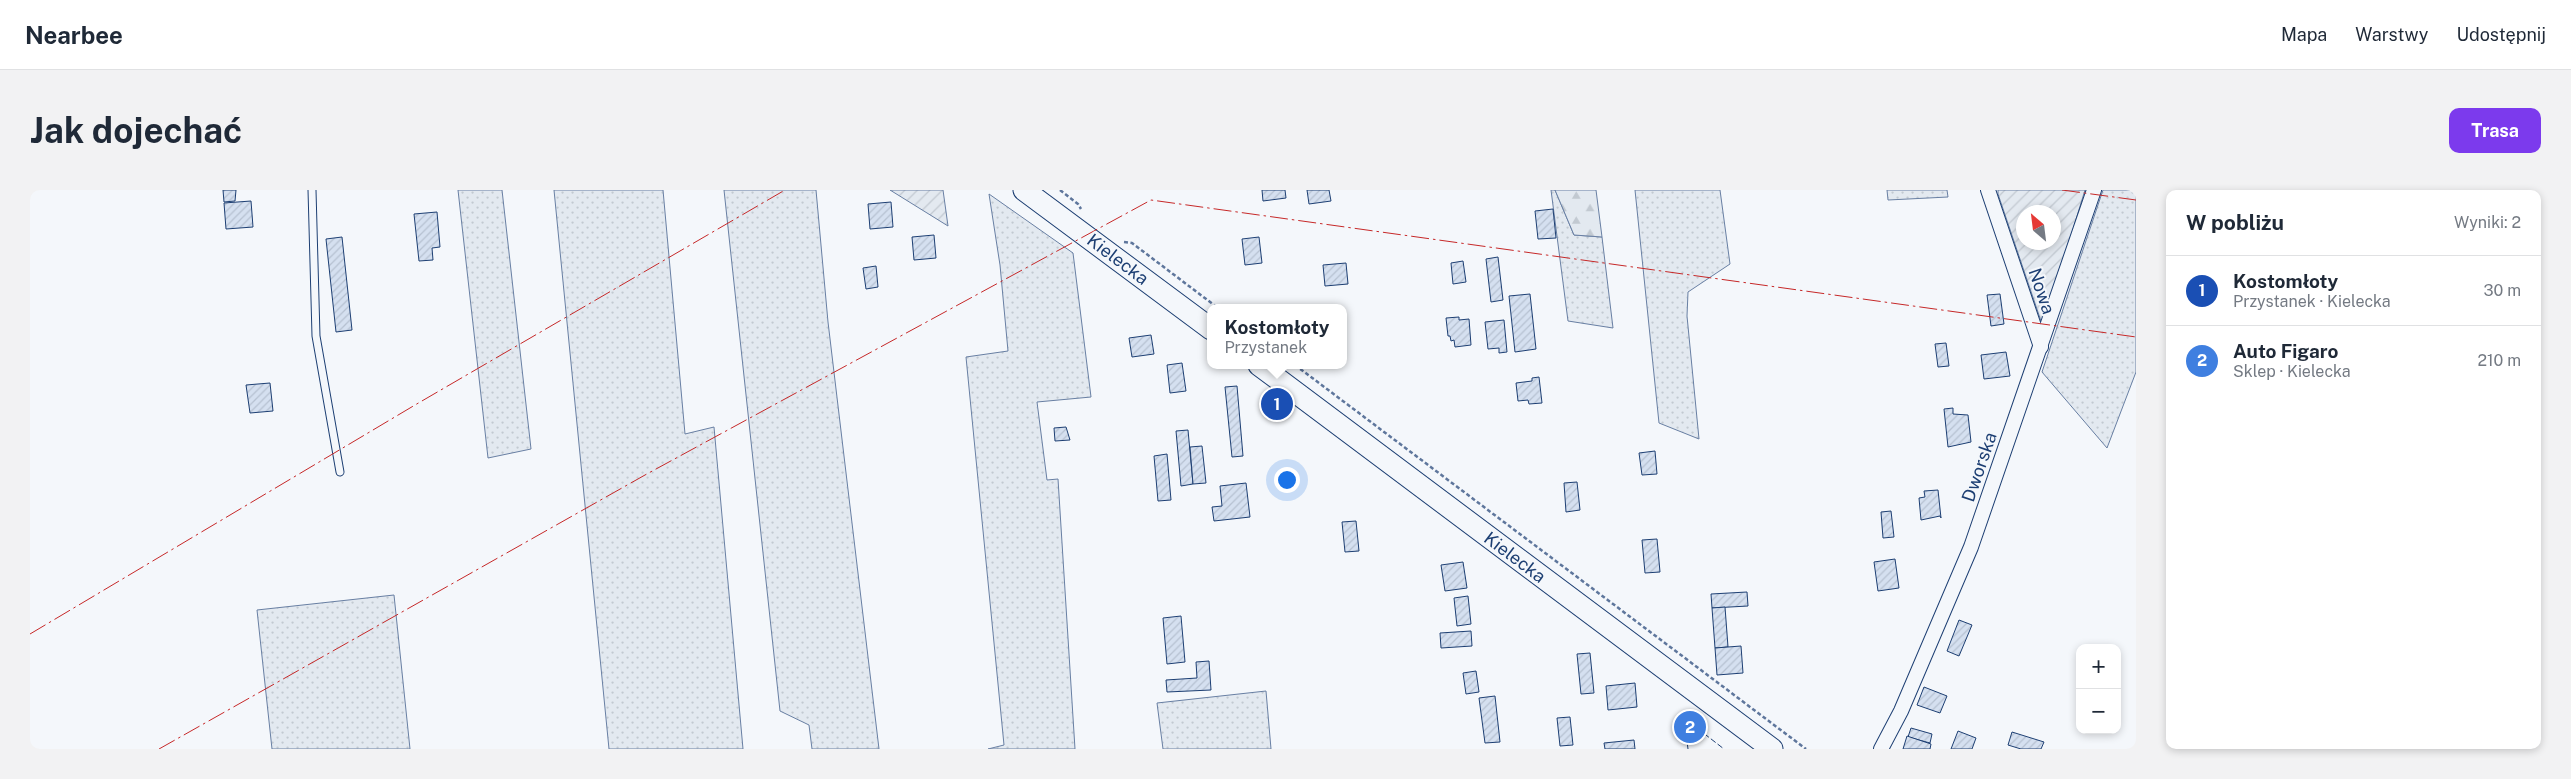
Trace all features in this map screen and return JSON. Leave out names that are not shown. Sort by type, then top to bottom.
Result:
[{"type":"main road","name":"Kielecka","points":[[1024,190],[1207,326]]},
{"type":"main road","name":"Kielecka","points":[[1264,369],[1772,749]]},
{"type":"street","name":"Nowa","points":[[1988,190],[2042,347]]},
{"type":"street","name":"Dworska","points":[[1881,749],[1901,711],[1971,547],[2042,347],[2094,190]]},
{"type":"lane","points":[[312,190],[316,336],[340,472]]},
{"type":"path","points":[[1060,190],[1078,204],[1084,214]]},
{"type":"path","points":[[1121,241],[1132,242],[1213,304]]},
{"type":"path","points":[[1299,369],[1806,749]]},
{"type":"green space","points":[[458,190],[502,190],[531,449],[488,458]]},
{"type":"green space","points":[[554,190],[663,190],[685,434],[714,427],[743,749],[609,749]]},
{"type":"green space","points":[[724,190],[816,190],[828,322],[879,749],[812,749],[809,725],[780,711]]},
{"type":"green space","points":[[890,190],[943,190],[948,226]]},
{"type":"green space","points":[[1551,190],[1555,190],[1574,235],[1602,237],[1613,328],[1568,321]]},
{"type":"green space","points":[[1555,190],[1596,190],[1602,237],[1574,235]]},
{"type":"green space","points":[[1635,190],[1720,190],[1730,264],[1688,292],[1687,316],[1699,439],[1659,423]]},
{"type":"green space","points":[[1887,190],[1947,190],[1948,197],[1888,200]]},
{"type":"green space","points":[[1998,190],[2085,190],[2043,327],[2017,250],[2061,250],[2061,205],[2016,205],[2016,247]]},
{"type":"green space","points":[[2103,190],[2136,190],[2136,372],[2107,448],[2042,372]]},
{"type":"green space","points":[[989,194],[1073,253],[1091,397],[1037,402],[1047,480],[1058,479],[1075,749],[988,749],[1004,745],[966,357],[1008,351],[1000,265]]},
{"type":"green space","points":[[394,595],[410,749],[272,749],[257,610]]},
{"type":"green space","points":[[1266,691],[1271,749],[1163,749],[1157,703]]},
{"type":"building","points":[[223,190],[236,190],[235,201],[224,202]]},
{"type":"building","points":[[1262,190],[1285,190],[1286,198],[1263,201]]},
{"type":"building","points":[[1307,190],[1329,190],[1331,201],[1309,204]]},
{"type":"building","points":[[251,201],[253,227],[226,229],[224,203]]},
{"type":"building","points":[[891,202],[893,227],[870,229],[868,204]]},
{"type":"building","points":[[1553,209],[1556,238],[1538,239],[1535,211]]},
{"type":"building","points":[[437,212],[440,247],[432,248],[433,260],[419,261],[414,214]]},
{"type":"building","points":[[934,235],[936,258],[914,260],[912,237]]},
{"type":"building","points":[[342,237],[352,330],[336,332],[326,239]]},
{"type":"building","points":[[1259,237],[1262,263],[1245,265],[1242,239]]},
{"type":"building","points":[[1498,257],[1503,300],[1491,302],[1486,259]]},
{"type":"building","points":[[1463,261],[1466,282],[1453,284],[1451,263]]},
{"type":"building","points":[[1346,263],[1348,284],[1325,286],[1323,265]]},
{"type":"building","points":[[876,266],[878,287],[866,289],[863,268]]},
{"type":"building","points":[[1530,294],[1536,349],[1515,352],[1509,296]]},
{"type":"building","points":[[2000,294],[2004,324],[1991,326],[1987,295]]},
{"type":"building","points":[[1459,317],[1459,320],[1469,319],[1471,345],[1455,347],[1454,340],[1451,341],[1450,336],[1448,336],[1446,318]]},
{"type":"building","points":[[1504,320],[1507,352],[1499,353],[1499,348],[1488,349],[1485,322]]},
{"type":"building","points":[[1151,335],[1154,354],[1132,357],[1129,338]]},
{"type":"building","points":[[1946,343],[1949,366],[1938,367],[1935,344]]},
{"type":"building","points":[[2006,352],[2010,376],[1984,379],[1981,355]]},
{"type":"building","points":[[1182,363],[1186,391],[1170,393],[1167,365]]},
{"type":"building","points":[[1539,377],[1542,403],[1529,404],[1528,400],[1518,401],[1516,383],[1532,381],[1532,378]]},
{"type":"building","points":[[270,383],[273,411],[250,413],[246,385]]},
{"type":"building","points":[[1237,386],[1243,456],[1232,457],[1225,387]]},
{"type":"building","points":[[1953,408],[1953,414],[1968,415],[1971,442],[1948,447],[1944,409]]},
{"type":"building","points":[[1066,427],[1070,440],[1055,441],[1054,428]]},
{"type":"building","points":[[1188,430],[1193,484],[1181,486],[1176,431]]},
{"type":"building","points":[[1202,446],[1206,483],[1193,484],[1190,447]]},
{"type":"building","points":[[1655,451],[1657,474],[1642,475],[1639,453]]},
{"type":"building","points":[[1167,454],[1171,500],[1158,501],[1154,456]]},
{"type":"building","points":[[1577,482],[1580,510],[1566,512],[1564,483]]},
{"type":"building","points":[[1246,483],[1250,517],[1214,521],[1212,507],[1222,506],[1220,486]]},
{"type":"building","points":[[1938,490],[1941,518],[1940,516],[1921,520],[1919,498],[1925,497],[1924,491]]},
{"type":"building","points":[[1891,511],[1894,537],[1883,538],[1881,512]]},
{"type":"building","points":[[1356,521],[1359,551],[1345,552],[1342,522]]},
{"type":"building","points":[[1657,539],[1660,572],[1645,573],[1642,540]]},
{"type":"building","points":[[1895,559],[1899,588],[1878,591],[1874,562]]},
{"type":"building","points":[[1463,562],[1467,588],[1445,591],[1441,565]]},
{"type":"building","points":[[1747,592],[1748,606],[1712,608],[1711,594]]},
{"type":"building","points":[[1468,596],[1471,624],[1457,626],[1454,598]]},
{"type":"building","points":[[1725,607],[1728,647],[1715,648],[1712,608]]},
{"type":"building","points":[[1181,616],[1185,662],[1167,664],[1163,618]]},
{"type":"building","points":[[1959,620],[1972,625],[1959,656],[1947,651]]},
{"type":"building","points":[[1471,631],[1472,646],[1441,648],[1440,633]]},
{"type":"building","points":[[1741,646],[1743,673],[1717,675],[1715,648]]},
{"type":"building","points":[[1590,653],[1594,693],[1581,694],[1577,654]]},
{"type":"building","points":[[1209,661],[1211,690],[1167,692],[1166,680],[1197,678],[1196,662]]},
{"type":"building","points":[[1476,671],[1479,692],[1466,694],[1463,673]]},
{"type":"building","points":[[1635,683],[1637,707],[1608,710],[1606,686]]},
{"type":"building","points":[[1924,687],[1947,696],[1940,713],[1917,705]]},
{"type":"building","points":[[1495,696],[1500,742],[1485,743],[1479,698]]},
{"type":"building","points":[[1570,717],[1573,745],[1560,746],[1557,718]]},
{"type":"building","points":[[1911,728],[1932,734],[1930,743],[1908,737]]},
{"type":"building","points":[[1958,731],[1976,738],[1972,749],[1951,749]]},
{"type":"building","points":[[2012,732],[2044,742],[2041,749],[2021,749],[2008,745]]},
{"type":"building","points":[[1907,736],[1931,744],[1930,749],[1903,749]]},
{"type":"building","points":[[1634,740],[1635,749],[1605,749],[1604,743]]},
{"type":"fence","points":[[1684,718],[1724,749]]},
{"type":"fence","points":[[1684,718],[1688,749]]},
{"type":"power","points":[[30,634],[415,405],[785,190]]},
{"type":"power","points":[[2062,190],[2136,200]]},
{"type":"power","points":[[159,749],[645,475],[1151,200],[2136,337]]},
{"type":"place","name":"Kostomłoty","points":[[1277,404]]},
{"type":"place","name":"Auto Figaro","points":[[1690,727]]}]
